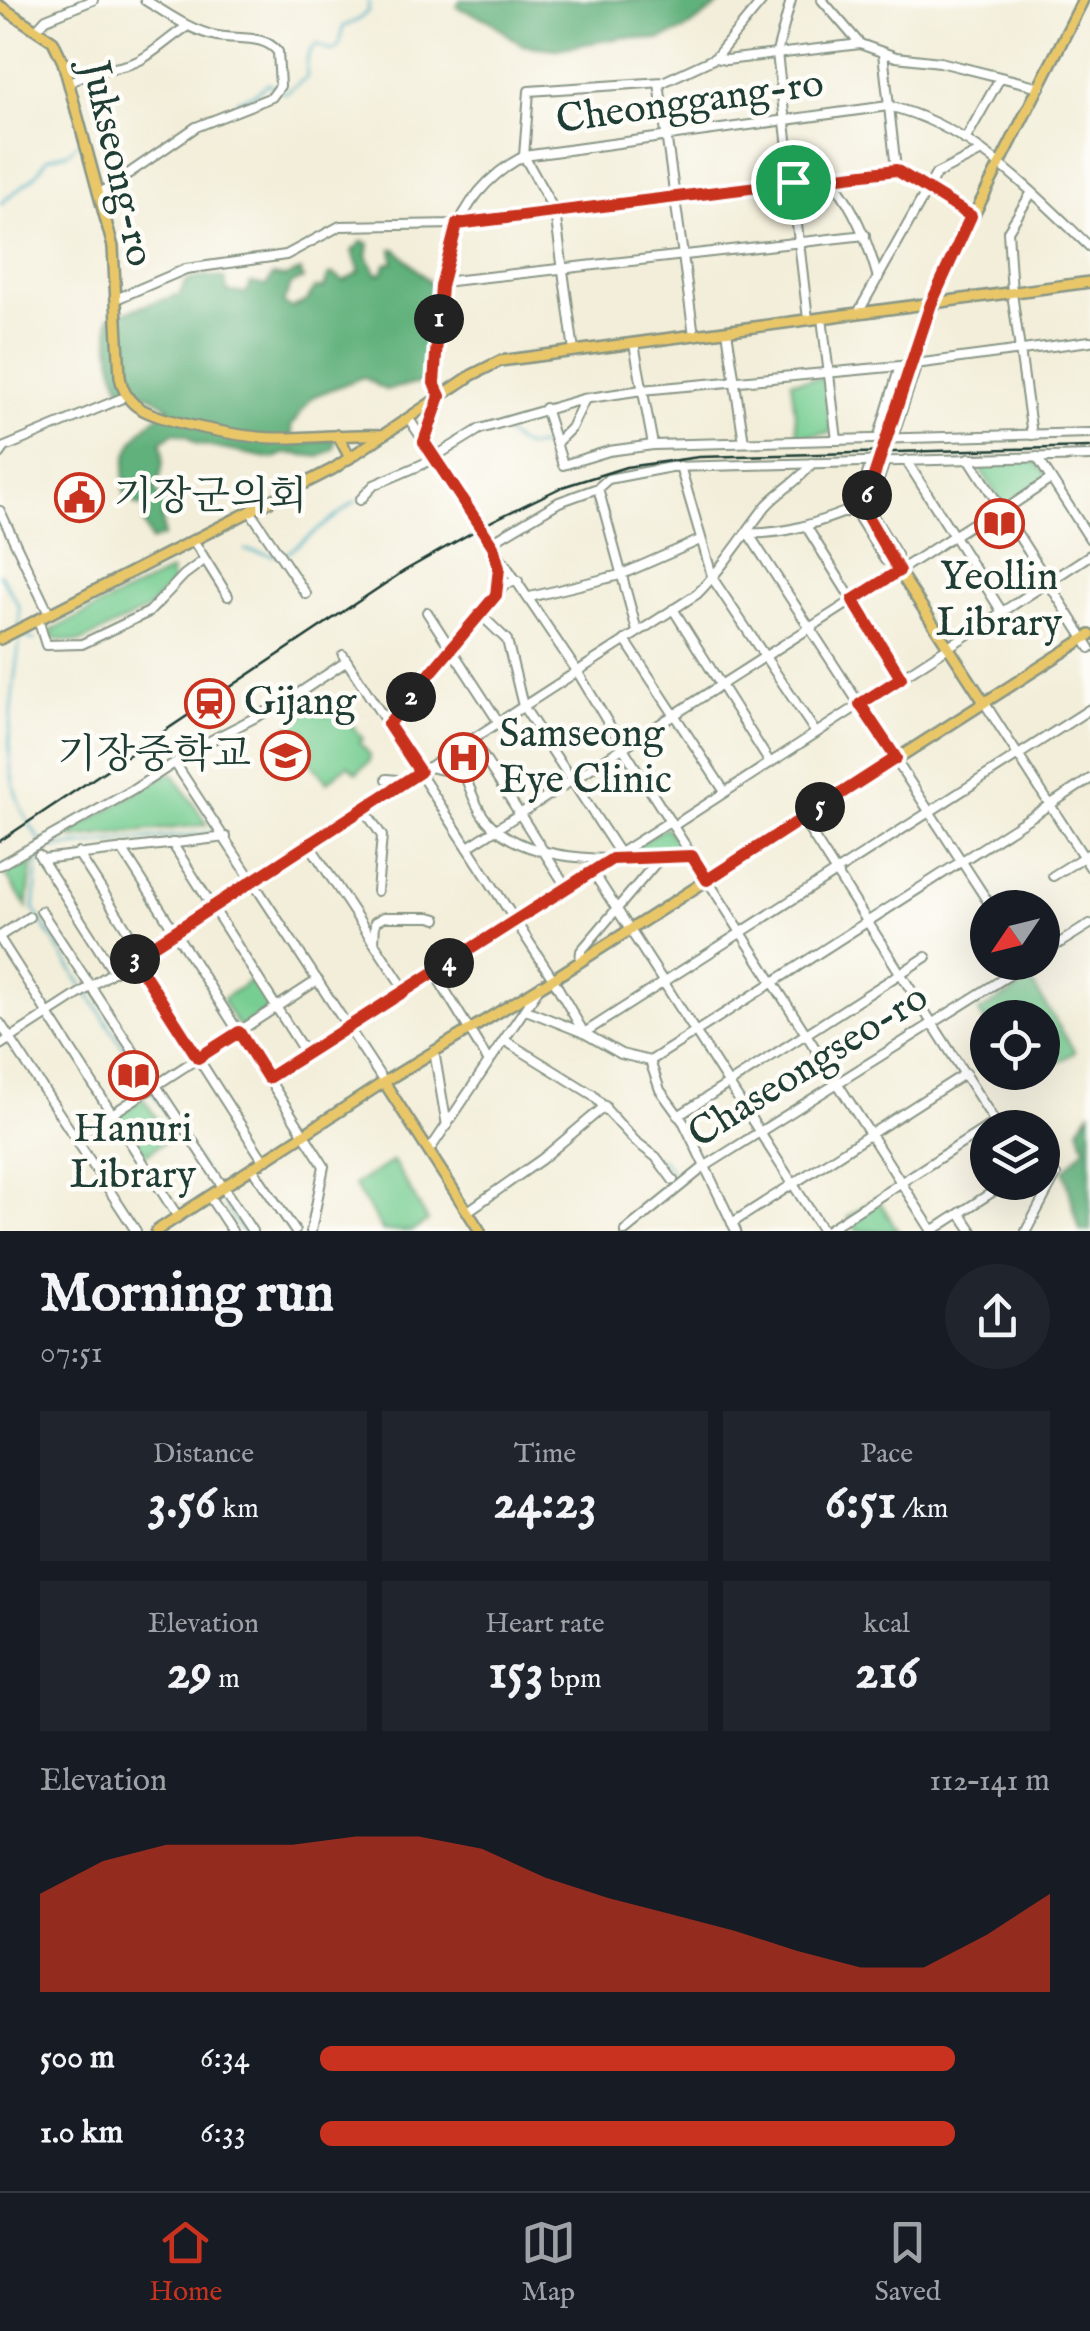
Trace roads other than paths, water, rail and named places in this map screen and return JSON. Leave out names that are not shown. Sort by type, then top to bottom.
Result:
[{"type":"main road","points":[[984,702],[872,530],[863,509],[931,304],[971,216],[1082,0]]},
{"type":"main road","name":"Jukseong-ro","points":[[0,6],[53,41],[69,83],[114,248],[120,377],[127,396],[140,409],[165,418],[245,435],[386,435]]},
{"type":"main road","points":[[5,636],[350,458],[440,396],[500,361],[1090,282]]},
{"type":"main road","points":[[424,442],[440,396]]},
{"type":"main road","points":[[338,435],[350,458]]},
{"type":"main road","points":[[156,1231],[171,1227],[178,1217],[384,1082],[1088,640]]},
{"type":"main road","points":[[384,1082],[480,1231]]},
{"type":"street","points":[[36,30],[46,20],[94,0]]},
{"type":"street","points":[[99,194],[183,134],[272,98],[280,86],[278,52],[270,43],[215,36],[188,26],[145,0]]},
{"type":"street","points":[[574,351],[555,212],[524,156],[529,91],[659,83],[715,58],[762,0]]},
{"type":"street","points":[[791,0],[778,53],[808,320]]},
{"type":"street","points":[[822,0],[860,44],[884,54],[940,62],[1040,87]]},
{"type":"street","points":[[69,83],[99,68],[144,58],[188,26]]},
{"type":"street","points":[[715,58],[726,60],[860,44]]},
{"type":"street","points":[[884,54],[896,170]]},
{"type":"street","points":[[965,140],[1000,78]]},
{"type":"street","points":[[659,83],[694,335]]},
{"type":"street","name":"Cheonggang-ro","points":[[440,396],[434,383],[442,282],[457,224],[478,189],[495,173],[524,156],[888,106],[913,112],[982,151],[1090,247]]},
{"type":"street","points":[[858,314],[927,187],[940,170],[982,151]]},
{"type":"street","points":[[116,299],[186,269],[286,255],[340,226],[457,224],[896,170],[971,216]]},
{"type":"street","points":[[831,178],[851,204],[878,278]]},
{"type":"street","points":[[1032,192],[1008,231],[1012,292],[1032,435]]},
{"type":"street","points":[[442,282],[865,235]]},
{"type":"street","points":[[822,318],[836,440]]},
{"type":"street","points":[[727,331],[744,442]]},
{"type":"street","points":[[360,500],[374,484],[434,457],[480,430],[544,408],[642,390],[909,365],[1090,340]]},
{"type":"street","points":[[634,344],[653,444]]},
{"type":"street","points":[[878,439],[909,365]]},
{"type":"street","points":[[892,439],[909,365]]},
{"type":"street","points":[[0,454],[5,448],[120,398]]},
{"type":"street","points":[[556,444],[571,428],[586,399]]},
{"type":"street","points":[[544,408],[563,464],[653,444],[1090,433]]},
{"type":"street","points":[[409,419],[530,598],[932,1231],[980,1200]]},
{"type":"street","points":[[490,542],[558,502],[598,488],[614,477],[680,466],[1090,456]]},
{"type":"street","points":[[1037,457],[1090,539]]},
{"type":"street","points":[[968,458],[1088,640]]},
{"type":"street","points":[[906,460],[1002,612]]},
{"type":"street","points":[[872,461],[856,508],[885,560],[896,566]]},
{"type":"street","points":[[886,461],[870,512],[897,555],[896,566]]},
{"type":"street","points":[[0,1045],[697,594],[767,506],[812,462]]},
{"type":"street","points":[[680,466],[712,579],[816,733]]},
{"type":"street","points":[[468,847],[853,600],[896,566],[1051,479]]},
{"type":"street","points":[[598,488],[637,631]]},
{"type":"street","points":[[748,533],[806,526],[856,508]]},
{"type":"street","points":[[0,510],[48,614]]},
{"type":"street","points":[[250,511],[306,594]]},
{"type":"street","points":[[806,526],[901,678]]},
{"type":"street","points":[[748,533],[981,890]]},
{"type":"street","points":[[193,540],[228,596]]},
{"type":"street","points":[[530,598],[620,575],[700,540]]},
{"type":"street","points":[[490,542],[499,568],[496,595]]},
{"type":"street","points":[[268,1078],[725,792],[1090,555]]},
{"type":"street","points":[[36,620],[46,646],[82,644],[149,612],[204,560]]},
{"type":"street","points":[[388,724],[507,582],[518,581]]},
{"type":"street","points":[[673,608],[770,762]]},
{"type":"street","points":[[427,612],[498,722]]},
{"type":"street","points":[[481,615],[508,640],[523,706],[616,857]]},
{"type":"street","points":[[625,640],[725,792]]},
{"type":"street","points":[[0,865],[39,850],[202,745],[287,701],[345,658],[584,1033]]},
{"type":"street","points":[[984,702],[1087,855],[1090,867]]},
{"type":"street","points":[[584,1033],[1090,708]]},
{"type":"street","points":[[472,739],[567,888]]},
{"type":"street","points":[[175,763],[384,1082]]},
{"type":"street","points":[[429,767],[464,774],[480,811],[514,842],[544,852],[616,857],[692,856]]},
{"type":"street","points":[[526,1010],[584,1033],[623,1055],[650,1060],[1090,779]]},
{"type":"street","points":[[387,780],[406,781]]},
{"type":"street","points":[[364,809],[382,836],[377,891]]},
{"type":"street","points":[[802,819],[988,1110]]},
{"type":"street","points":[[39,850],[78,854],[226,838]]},
{"type":"street","points":[[172,842],[306,1054]]},
{"type":"street","points":[[309,844],[405,990]]},
{"type":"street","points":[[122,849],[324,1166],[311,1231]]},
{"type":"street","points":[[39,850],[113,971]]},
{"type":"street","points":[[78,854],[263,1160]]},
{"type":"street","points":[[1053,876],[1087,855]]},
{"type":"street","points":[[580,962],[580,951],[660,858]]},
{"type":"street","points":[[593,872],[824,1231],[970,1141]]},
{"type":"street","points":[[41,911],[216,1192],[232,1231]]},
{"type":"street","points":[[374,942],[376,922],[384,917],[430,916],[437,920]]},
{"type":"street","points":[[29,917],[0,937],[178,1217]]},
{"type":"street","points":[[1060,943],[1090,924]]},
{"type":"street","points":[[678,1116],[926,956]]},
{"type":"street","points":[[434,972],[489,1062]]},
{"type":"street","points":[[75,1138],[318,980]]},
{"type":"street","name":"Chaseongseo-ro","points":[[626,1231],[704,1168],[1002,980]]},
{"type":"street","points":[[429,1152],[542,984]]},
{"type":"street","points":[[0,1023],[136,1231]]},
{"type":"street","points":[[504,1040],[580,1084],[666,1168],[673,1180]]},
{"type":"street","points":[[434,1051],[447,1126]]},
{"type":"street","points":[[650,1060],[660,1090],[678,1116],[734,1227],[792,1184],[966,1073]]},
{"type":"street","points":[[468,1212],[542,1160],[605,1106]]},
{"type":"street","points":[[252,1168],[294,1231]]},
{"type":"street","points":[[216,1192],[252,1231]]},
{"type":"street","points":[[1026,1231],[1043,1200]]},
{"type":"street","points":[[960,1213],[972,1231]]},
{"type":"waterway","points":[[281,91],[285,93],[307,77],[313,47],[317,44],[332,51],[338,47],[343,27],[368,11],[369,0]]},
{"type":"waterway","points":[[237,101],[268,83],[274,87]]},
{"type":"waterway","points":[[0,204],[35,176],[48,158],[69,152],[79,141]]},
{"type":"waterway","points":[[499,427],[523,446],[552,443]]},
{"type":"waterway","points":[[285,555],[356,501]]},
{"type":"waterway","points":[[245,550],[278,556]]},
{"type":"waterway","points":[[0,574],[19,606],[20,627]]},
{"type":"waterway","points":[[20,635],[10,718],[10,760],[18,800],[45,848],[42,853]]},
{"type":"waterway","points":[[21,635],[34,640]]},
{"type":"waterway","points":[[45,848],[213,833]]},
{"type":"waterway","points":[[38,860],[34,910],[83,987]]},
{"type":"waterway","points":[[88,993],[214,1188]]},
{"type":"waterway","points":[[661,1158],[672,1172]]},
{"type":"waterway","points":[[219,1195],[242,1231]]},
{"type":"railway","points":[[0,841],[404,571],[562,487],[626,467],[699,457],[1090,447]]},
{"type":"place","name":"기장군의회","points":[[79,498]]},
{"type":"place","name":"Yeollin Library","points":[[999,523]]},
{"type":"place","name":"Gijang","points":[[209,703]]},
{"type":"place","name":"기장중학교","points":[[286,756]]},
{"type":"place","name":"Samseong Eye Clinic","points":[[464,758]]},
{"type":"place","name":"Hanuri Library","points":[[133,1075]]}]
